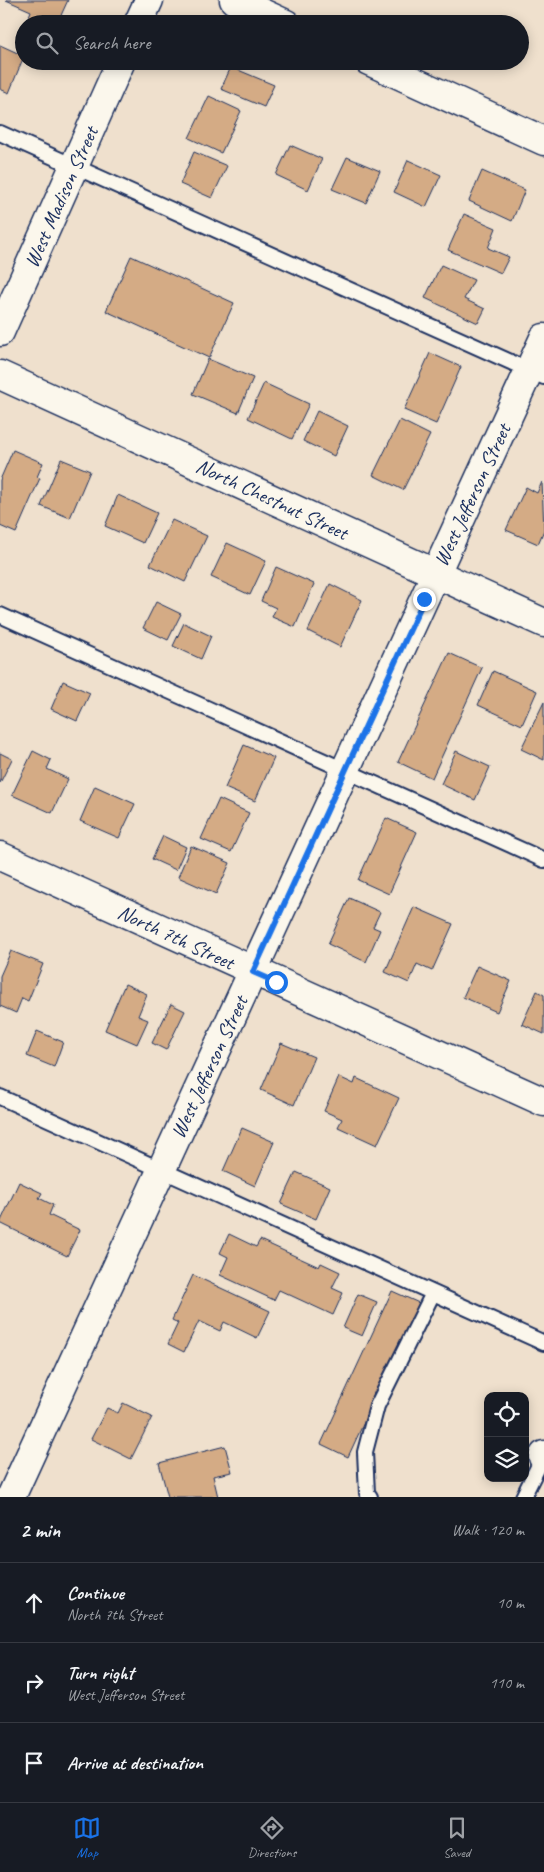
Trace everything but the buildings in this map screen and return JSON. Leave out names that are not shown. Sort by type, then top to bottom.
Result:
[{"type":"street","points":[[142,15],[149,0]]},
{"type":"street","points":[[234,0],[266,15]]},
{"type":"street","name":"West Madison Street","points":[[0,332],[117,70]]},
{"type":"street","points":[[389,70],[544,141]]},
{"type":"street","name":"West Jefferson Street","points":[[11,1497],[436,574],[536,374],[544,338]]},
{"type":"street","name":"North Chestnut Street","points":[[0,375],[544,623]]},
{"type":"street","name":"North 7th Street","points":[[0,856],[544,1102]]},
{"type":"lane","points":[[0,132],[536,374]]},
{"type":"lane","points":[[0,615],[544,860]]},
{"type":"lane","points":[[0,1097],[544,1343]]},
{"type":"lane","points":[[370,1497],[367,1494],[365,1452],[377,1406],[434,1293]]},
{"type":"lane","points":[[523,1497],[544,1456]]},
{"type":"route","points":[[276,982],[253,972],[424,599]]}]
